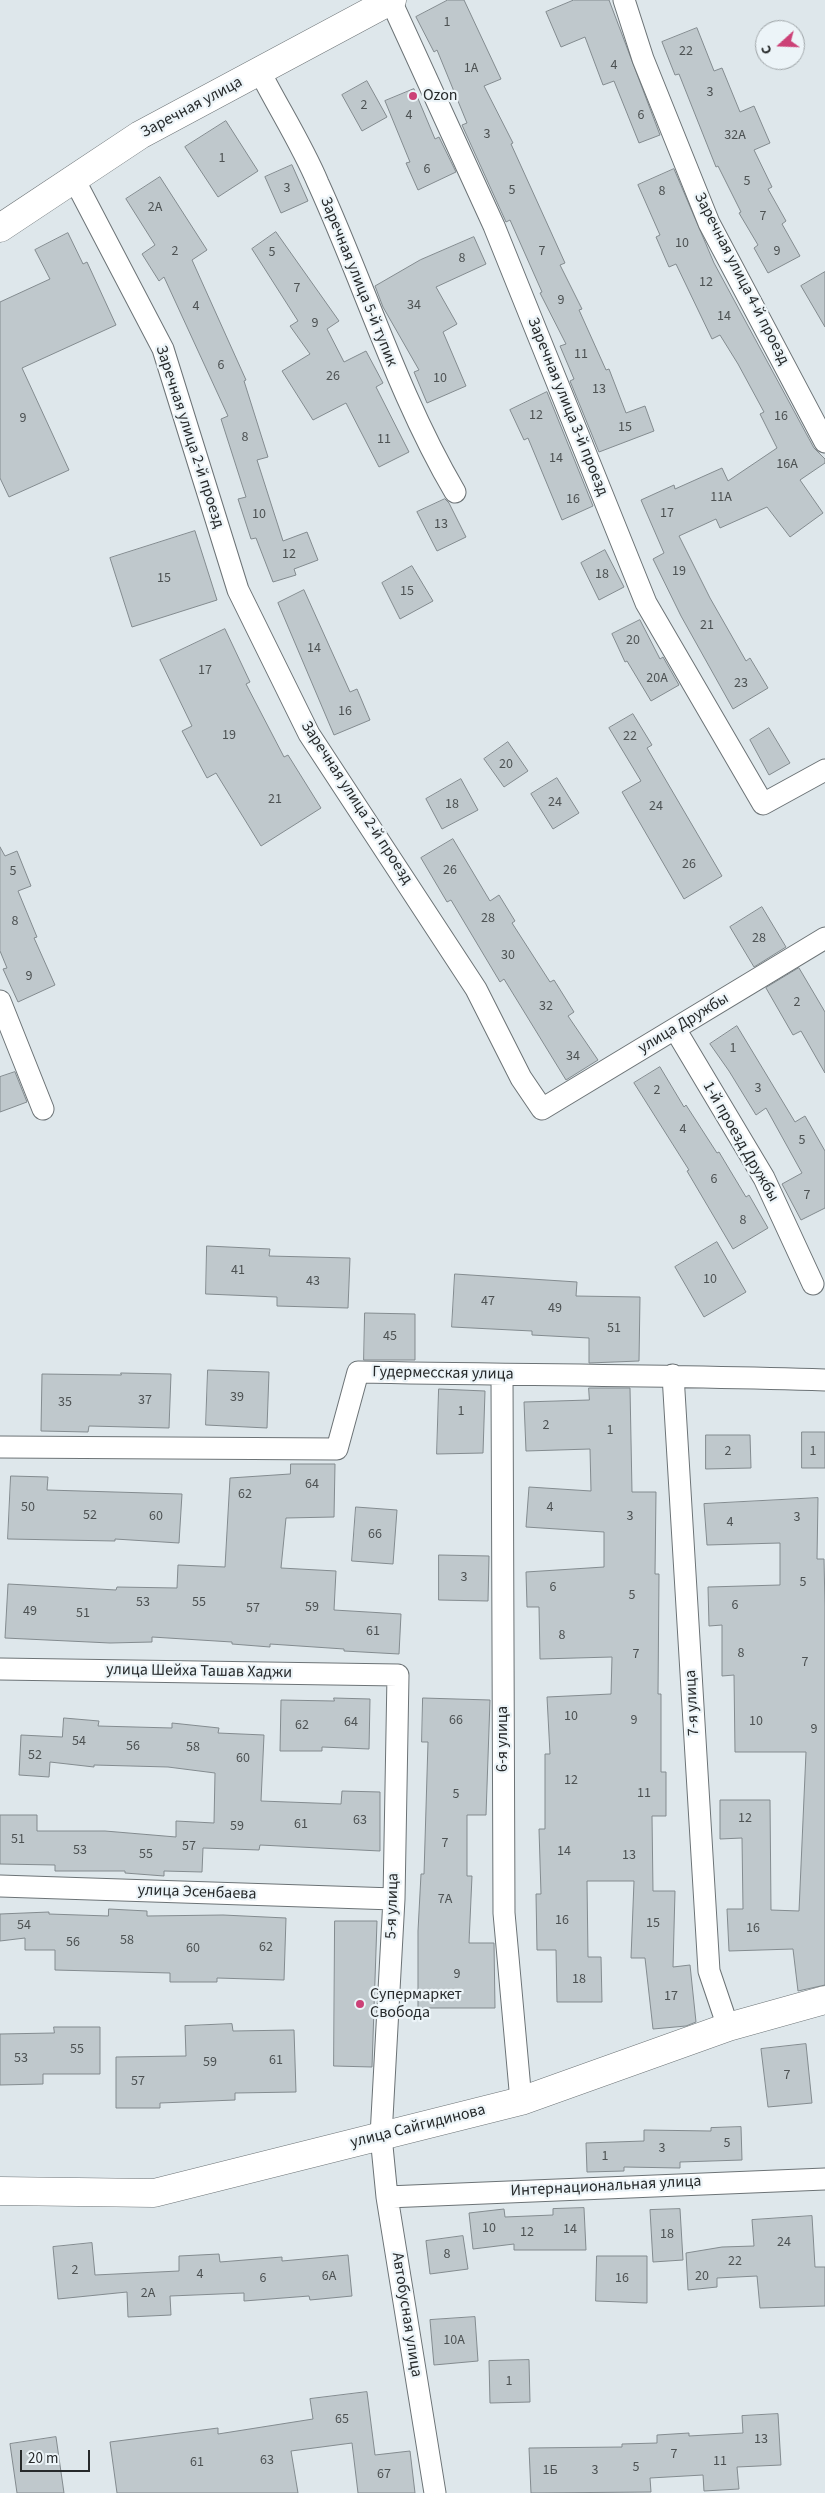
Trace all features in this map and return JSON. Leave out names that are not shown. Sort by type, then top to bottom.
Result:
[{"type":"main road","name":"Заречная улица","points":[[0,228],[140,136],[391,0]]},
{"type":"main road","name":"улица Сайгидинова","points":[[0,2192],[154,2193],[521,2101],[728,2027],[825,2000]]},
{"type":"street","name":"Заречная улица 3-й проезд","points":[[391,0],[494,226],[646,603],[763,804],[825,770]]},
{"type":"street","name":"Заречная улица 4-й проезд","points":[[624,0],[643,59],[709,222],[825,442]]},
{"type":"street","name":"Заречная улица 5-й тупик","points":[[260,72],[318,181],[364,292],[395,375],[434,456],[455,492]]},
{"type":"street","name":"Заречная улица 2-й проезд","points":[[74,179],[163,349],[238,590],[309,734],[476,989],[520,1078],[542,1109]]},
{"type":"street","name":"улица Дружбы","points":[[542,1109],[825,938]]},
{"type":"street","points":[[0,1001],[43,1109]]},
{"type":"street","name":"1-й проезд Дружбы","points":[[675,1029],[764,1178],[813,1284]]},
{"type":"street","name":"Гудермесская улица","points":[[0,1448],[337,1449],[358,1372],[502,1375],[673,1375],[825,1380]]},
{"type":"street","name":"6-я улица","points":[[502,1375],[504,1913],[521,2101]]},
{"type":"street","name":"7-я улица","points":[[673,1375],[709,1971],[728,2027]]},
{"type":"street","name":"улица Шейха Ташав Хаджи","points":[[0,1669],[398,1675]]},
{"type":"street","name":"5-я улица","points":[[381,2136],[394,1899],[398,1675]]},
{"type":"street","name":"улица Эсенбаева","points":[[0,1886],[394,1899]]},
{"type":"street","name":"Автобусная улица","points":[[381,2136],[388,2197],[435,2493]]},
{"type":"street","name":"Интернациональная улица","points":[[388,2197],[699,2182],[825,2179]]},
{"type":"building","points":[[448,0],[464,0],[501,79],[484,86],[513,143],[511,144],[565,263],[560,265],[582,309],[579,310],[606,370],[609,369],[626,413],[645,406],[654,431],[599,452],[570,381],[574,379],[560,346],[566,344],[540,293],[542,292],[510,220],[506,222],[462,125],[467,123],[437,50],[434,52],[416,17]]},
{"type":"building","points":[[574,0],[609,0],[660,135],[639,143],[614,81],[603,85],[585,37],[561,47],[546,12]]},
{"type":"building","points":[[697,28],[714,71],[722,68],[740,112],[754,106],[770,143],[754,150],[772,187],[768,189],[786,221],[782,224],[800,256],[768,273],[754,248],[758,245],[739,213],[741,212],[718,166],[716,167],[679,74],[675,75],[662,42]]},
{"type":"building","points":[[367,81],[387,117],[362,131],[342,95]]},
{"type":"building","points":[[414,89],[435,139],[439,137],[456,172],[418,190],[406,163],[410,162],[385,101]]},
{"type":"building","points":[[226,121],[258,171],[218,197],[185,147]]},
{"type":"building","points":[[292,165],[308,201],[281,213],[265,177]]},
{"type":"building","points":[[674,169],[714,263],[814,448],[825,459],[825,463],[800,480],[823,513],[790,537],[767,507],[720,528],[716,519],[679,536],[710,598],[746,661],[750,658],[768,688],[733,709],[681,616],[653,559],[664,553],[641,500],[674,485],[675,489],[722,468],[728,481],[777,448],[760,414],[764,412],[738,364],[720,335],[712,339],[676,264],[669,267],[656,237],[660,235],[638,185]]},
{"type":"building","points":[[160,177],[207,250],[192,260],[246,380],[244,381],[268,457],[257,460],[283,541],[307,532],[318,560],[294,569],[296,575],[273,582],[256,538],[251,539],[238,499],[246,497],[221,419],[228,416],[164,277],[159,281],[142,254],[155,245],[126,199]]},
{"type":"building","points":[[276,232],[339,321],[327,329],[344,362],[366,351],[383,383],[376,387],[409,452],[379,467],[346,403],[313,420],[282,371],[310,354],[290,326],[298,321],[252,249]]},
{"type":"building","points":[[68,233],[83,264],[87,262],[116,325],[22,368],[69,470],[9,497],[0,478],[0,302],[50,279],[35,250]]},
{"type":"building","points":[[474,237],[486,264],[436,287],[457,324],[443,332],[466,386],[427,403],[414,372],[419,370],[383,307],[375,286],[420,260]]},
{"type":"building","points":[[825,272],[825,327],[801,286]]},
{"type":"building","points":[[547,392],[593,506],[562,520],[528,438],[524,440],[510,410]]},
{"type":"building","points":[[445,499],[449,503],[466,537],[437,551],[417,512]]},
{"type":"building","points":[[195,531],[217,600],[132,627],[110,558]]},
{"type":"building","points":[[605,550],[624,587],[599,600],[581,563]]},
{"type":"building","points":[[412,566],[433,601],[400,619],[382,583]]},
{"type":"building","points":[[304,590],[350,692],[357,689],[370,720],[334,735],[278,603]]},
{"type":"building","points":[[640,620],[660,659],[663,657],[679,685],[651,701],[627,661],[625,662],[612,634]]},
{"type":"building","points":[[225,629],[250,682],[246,684],[284,757],[288,755],[321,808],[261,846],[216,773],[207,778],[182,731],[192,726],[160,660]]},
{"type":"building","points":[[633,714],[652,745],[647,748],[722,876],[684,899],[622,792],[641,781],[609,728]]},
{"type":"building","points":[[769,728],[790,763],[769,775],[750,740]]},
{"type":"building","points":[[508,742],[528,771],[504,787],[484,759]]},
{"type":"building","points":[[557,778],[579,813],[553,829],[531,794]]},
{"type":"building","points":[[461,779],[478,810],[442,829],[426,799]]},
{"type":"building","points":[[453,839],[490,901],[499,895],[515,921],[512,923],[550,982],[554,980],[574,1012],[568,1016],[598,1060],[566,1080],[504,979],[500,982],[451,900],[447,902],[421,858]]},
{"type":"building","points":[[0,847],[5,856],[17,851],[31,886],[18,891],[37,937],[34,938],[55,985],[18,1002],[3,969],[7,968],[0,951]]},
{"type":"building","points":[[762,907],[786,947],[754,967],[730,927]]},
{"type":"building","points":[[799,968],[825,1012],[825,1073],[801,1031],[793,1035],[766,988]]},
{"type":"building","points":[[737,1026],[795,1122],[805,1116],[825,1151],[825,1208],[801,1220],[782,1184],[802,1173],[766,1108],[756,1115],[710,1044]]},
{"type":"building","points":[[660,1067],[684,1107],[686,1105],[717,1153],[719,1152],[746,1197],[749,1195],[768,1228],[733,1249],[687,1171],[689,1170],[634,1083]]},
{"type":"building","points":[[15,1072],[27,1102],[0,1112],[0,1077]]},
{"type":"building","points":[[717,1242],[746,1292],[704,1317],[675,1267]]},
{"type":"building","points":[[207,1246],[270,1249],[269,1256],[350,1258],[348,1308],[277,1306],[277,1297],[206,1294]]},
{"type":"building","points":[[455,1274],[577,1282],[576,1296],[640,1297],[639,1361],[589,1363],[589,1338],[532,1335],[532,1331],[452,1327]]},
{"type":"building","points":[[365,1313],[415,1314],[415,1360],[364,1360]]},
{"type":"building","points":[[208,1370],[269,1372],[267,1428],[206,1425]]},
{"type":"building","points":[[121,1373],[171,1374],[169,1428],[89,1426],[88,1432],[41,1431],[42,1374],[121,1375]]},
{"type":"building","points":[[589,1388],[630,1388],[632,1492],[656,1492],[655,1574],[659,1574],[658,1694],[661,1694],[661,1772],[666,1772],[666,1816],[652,1816],[653,1891],[675,1891],[673,1967],[690,1965],[696,2022],[686,2026],[653,2029],[645,1958],[631,1958],[634,1881],[587,1881],[588,1957],[601,1957],[602,2002],[557,2002],[556,1950],[537,1950],[536,1894],[541,1894],[539,1829],[545,1829],[545,1754],[550,1754],[547,1697],[611,1694],[612,1657],[540,1659],[539,1607],[527,1607],[526,1572],[604,1567],[604,1532],[526,1527],[529,1487],[591,1491],[590,1449],[526,1451],[524,1402],[589,1400]]},
{"type":"building","points":[[439,1389],[485,1391],[483,1453],[437,1454]]},
{"type":"building","points":[[802,1432],[825,1432],[825,1468],[802,1468]]},
{"type":"building","points":[[706,1435],[750,1435],[751,1468],[706,1469]]},
{"type":"building","points":[[291,1464],[335,1464],[334,1517],[286,1518],[281,1568],[336,1571],[334,1610],[401,1614],[399,1654],[270,1644],[270,1647],[232,1644],[232,1642],[152,1637],[152,1642],[110,1643],[5,1638],[8,1584],[116,1590],[117,1587],[177,1588],[178,1565],[225,1567],[230,1478],[290,1474]]},
{"type":"building","points":[[11,1476],[48,1477],[47,1490],[182,1494],[179,1543],[115,1539],[115,1541],[8,1539]]},
{"type":"building","points":[[818,1498],[817,1559],[824,1559],[825,1607],[825,1985],[798,1991],[793,1949],[729,1951],[727,1909],[743,1909],[742,1838],[720,1839],[720,1800],[770,1800],[771,1910],[799,1911],[806,1752],[735,1752],[734,1675],[722,1676],[722,1625],[709,1626],[708,1587],[780,1585],[780,1543],[707,1545],[704,1504]]},
{"type":"building","points":[[356,1507],[397,1510],[393,1564],[352,1561]]},
{"type":"building","points":[[439,1555],[489,1556],[488,1601],[439,1600]]},
{"type":"building","points":[[334,1698],[370,1699],[369,1749],[322,1747],[322,1751],[280,1751],[281,1700],[334,1701]]},
{"type":"building","points":[[423,1698],[490,1700],[486,1815],[467,1815],[467,1876],[472,1876],[469,1943],[494,1943],[495,2008],[418,2008],[418,1931],[421,1874],[424,1874],[428,1742],[422,1742]]},
{"type":"building","points":[[64,1718],[99,1721],[98,1726],[172,1728],[172,1723],[219,1728],[218,1733],[264,1735],[261,1801],[341,1804],[342,1791],[380,1792],[380,1851],[260,1845],[259,1850],[203,1848],[202,1872],[164,1871],[164,1876],[125,1873],[125,1871],[55,1871],[55,1865],[0,1864],[0,1815],[37,1815],[37,1831],[105,1831],[176,1837],[176,1821],[214,1823],[215,1773],[168,1767],[94,1765],[94,1767],[50,1762],[49,1777],[19,1775],[21,1735],[62,1737]]},
{"type":"building","points":[[109,1909],[147,1911],[147,1916],[223,1915],[286,1918],[284,1980],[217,1978],[217,1982],[170,1982],[170,1973],[55,1970],[55,1950],[25,1950],[25,1938],[0,1941],[0,1914],[49,1912],[49,1914],[108,1916]]},
{"type":"building","points":[[335,1921],[377,1921],[372,2067],[334,2066]]},
{"type":"building","points":[[232,2024],[233,2031],[294,2030],[296,2092],[235,2093],[235,2100],[160,2103],[160,2108],[116,2108],[116,2057],[186,2056],[185,2026]]},
{"type":"building","points":[[54,2027],[100,2027],[100,2074],[43,2074],[43,2084],[0,2085],[0,2034],[54,2033]]},
{"type":"building","points":[[806,2044],[812,2103],[768,2107],[761,2049]]},
{"type":"building","points":[[741,2127],[742,2160],[680,2162],[680,2168],[624,2167],[624,2171],[587,2172],[586,2143],[644,2141],[644,2130],[711,2131],[711,2128]]},
{"type":"building","points":[[584,2208],[586,2250],[514,2250],[514,2244],[473,2249],[469,2213],[504,2209],[505,2217],[553,2215],[553,2209]]},
{"type":"building","points":[[680,2209],[683,2260],[653,2262],[650,2210]]},
{"type":"building","points":[[812,2216],[815,2267],[825,2267],[825,2306],[760,2308],[757,2276],[717,2278],[717,2287],[688,2290],[686,2253],[722,2247],[754,2246],[752,2220]]},
{"type":"building","points":[[463,2236],[468,2269],[430,2274],[426,2241]]},
{"type":"building","points":[[92,2243],[95,2275],[179,2271],[179,2256],[219,2254],[220,2262],[282,2257],[282,2261],[348,2255],[352,2296],[310,2300],[309,2296],[244,2301],[244,2293],[170,2296],[171,2315],[128,2317],[127,2292],[58,2299],[53,2247]]},
{"type":"building","points":[[597,2256],[647,2256],[647,2303],[596,2301]]},
{"type":"building","points":[[475,2317],[478,2361],[434,2365],[430,2320]]},
{"type":"building","points":[[529,2360],[530,2402],[490,2403],[489,2361]]},
{"type":"building","points":[[367,2392],[375,2455],[410,2451],[415,2493],[358,2493],[352,2443],[291,2451],[298,2493],[117,2493],[110,2442],[218,2428],[218,2434],[313,2419],[310,2399]]},
{"type":"building","points":[[778,2414],[781,2465],[737,2467],[739,2489],[704,2491],[703,2475],[650,2478],[651,2492],[531,2493],[529,2448],[622,2447],[622,2444],[657,2443],[657,2435],[689,2433],[689,2436],[743,2433],[742,2416]]},
{"type":"building","points":[[56,2437],[64,2493],[17,2493],[10,2444]]},
{"type":"place","name":"Ozon","points":[[413,96]]},
{"type":"place","name":"Супермаркет Свобода","points":[[360,2004]]}]
